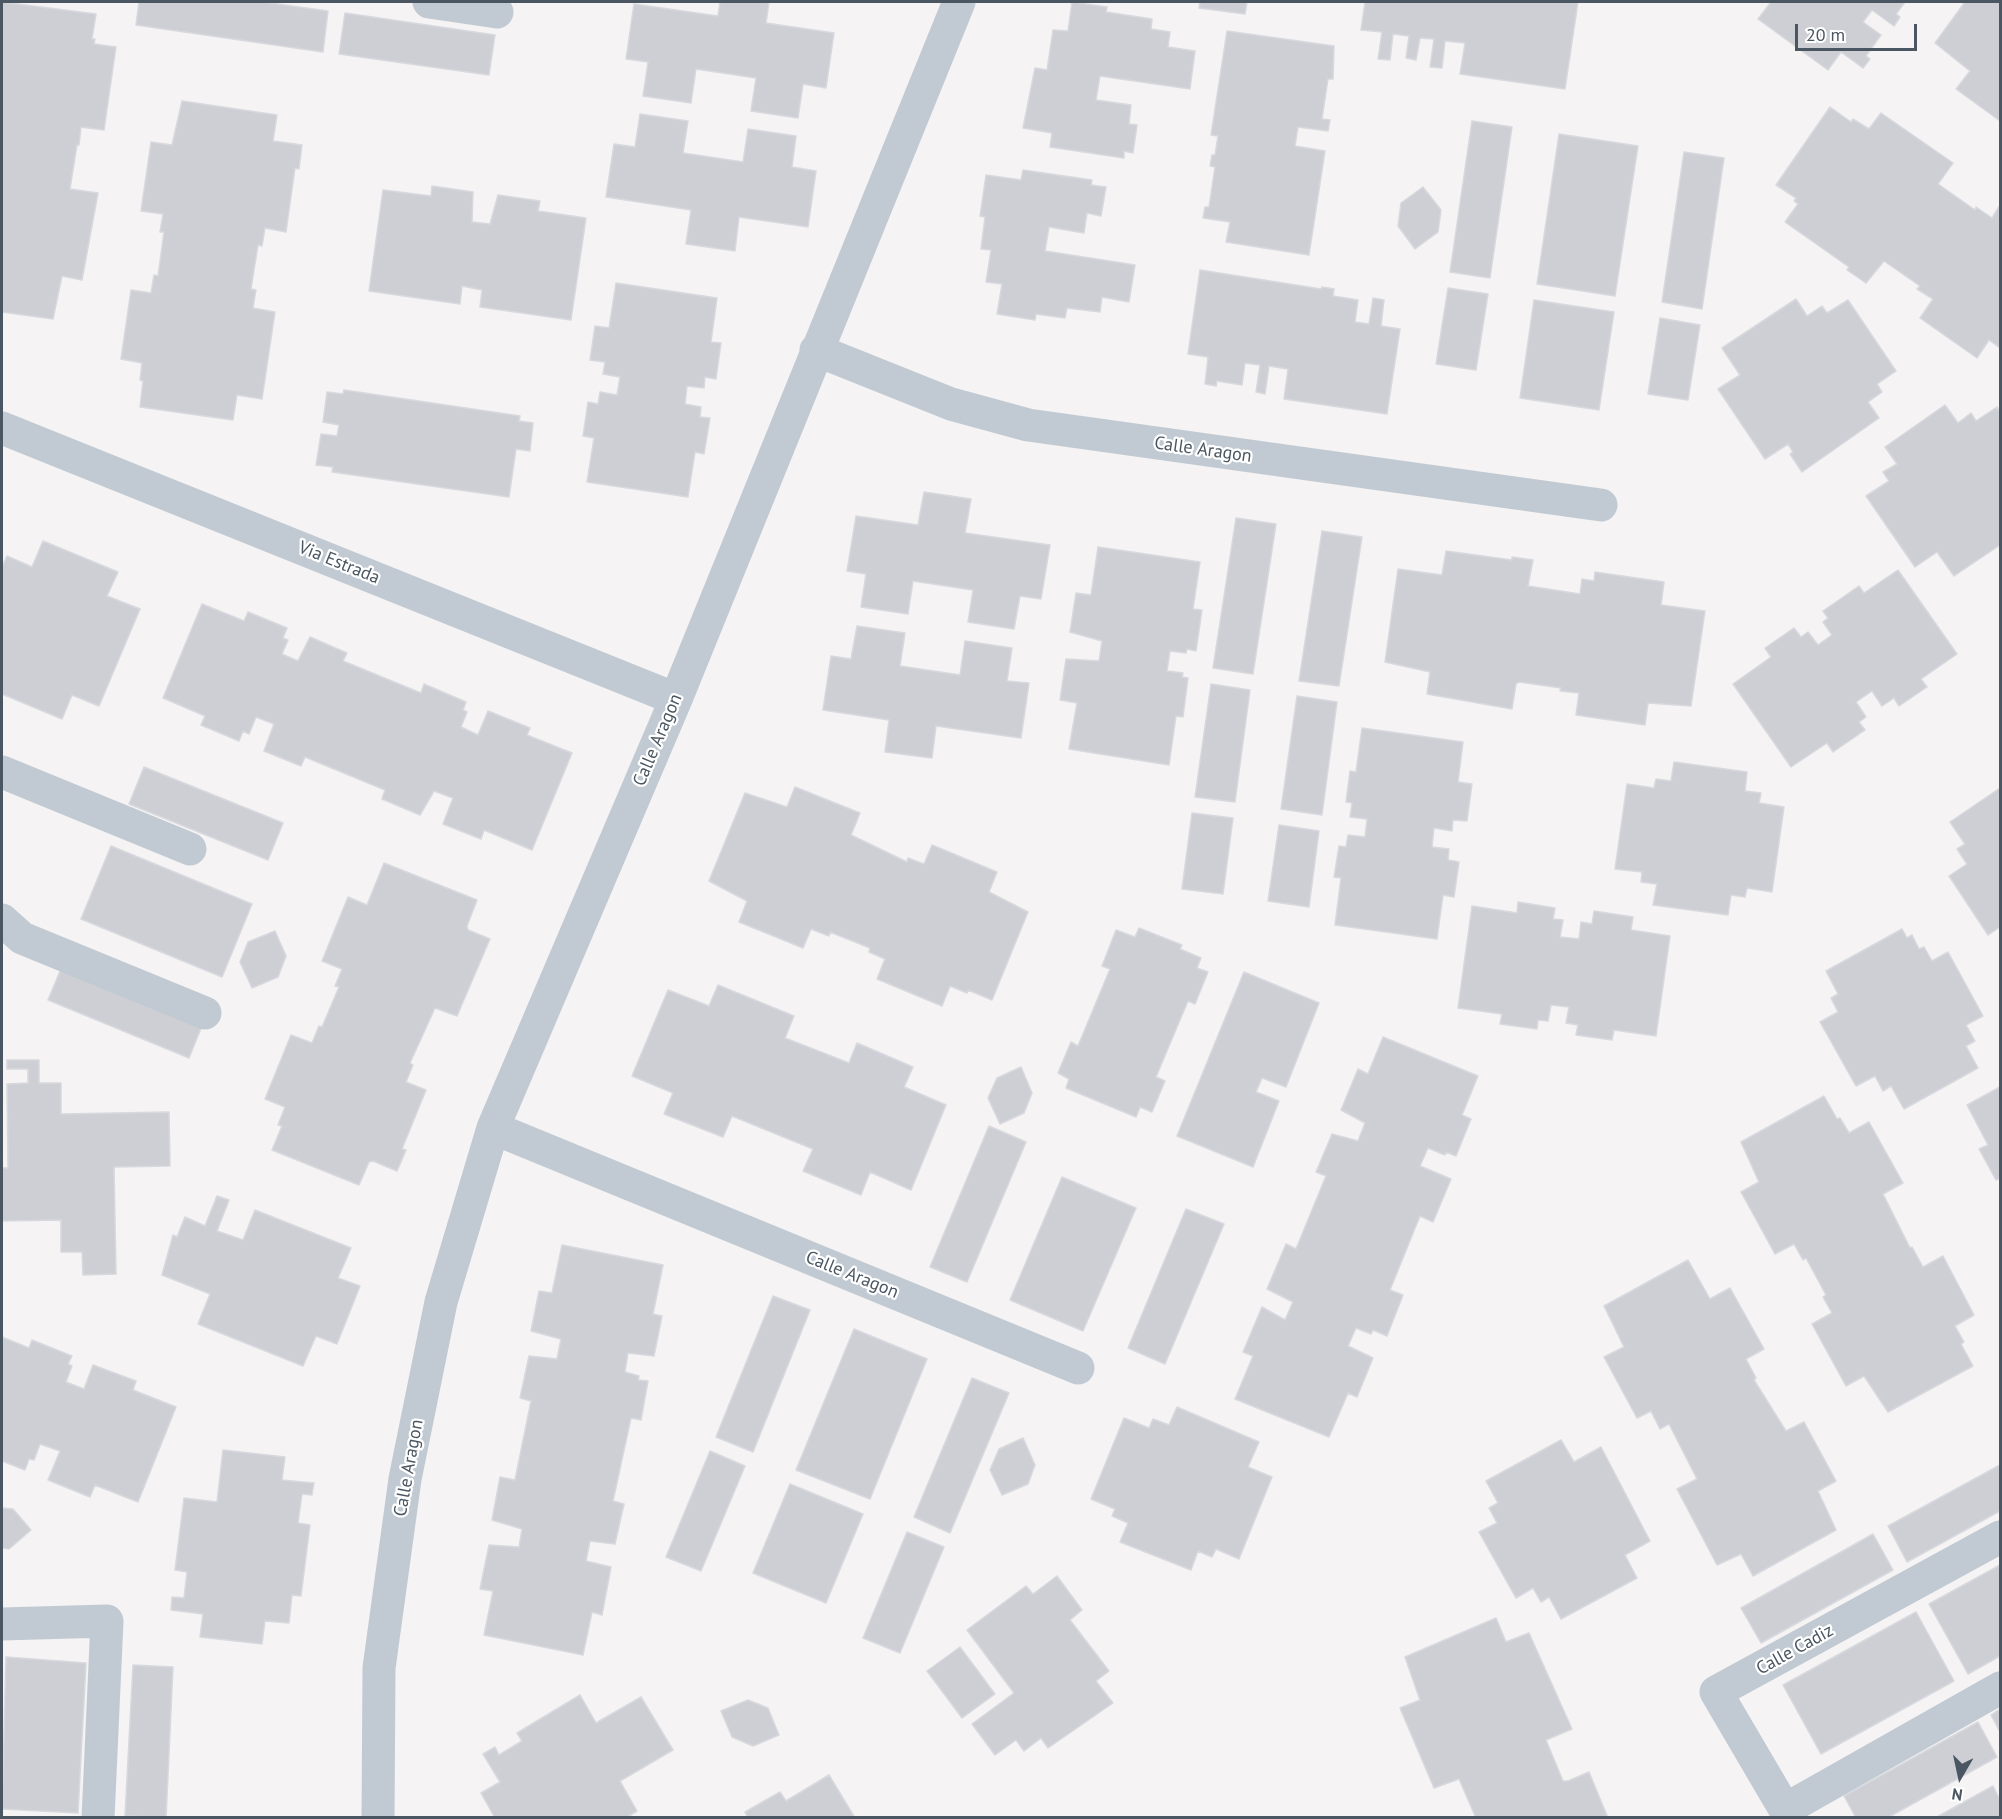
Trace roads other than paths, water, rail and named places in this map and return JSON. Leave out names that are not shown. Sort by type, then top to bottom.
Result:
[{"type":"street","points":[[429,2],[497,12]]},
{"type":"street","name":"Calle Aragon","points":[[378,1818],[379,1668],[405,1479],[441,1302],[493,1128],[676,699],[959,2]]},
{"type":"street","name":"Calle Aragon","points":[[816,350],[951,404],[1028,425],[1601,504]]},
{"type":"street","name":"Via Estrada","points":[[2,428],[676,699]]},
{"type":"street","points":[[2,772],[190,849]]},
{"type":"street","points":[[2,920],[22,938],[206,1013]]},
{"type":"street","name":"Calle Aragon","points":[[493,1128],[1078,1368]]},
{"type":"street","name":"Calle Cadiz","points":[[1788,1813],[1716,1692],[2001,1537]]},
{"type":"street","points":[[2,1624],[107,1621],[98,1818]]},
{"type":"street","points":[[1788,1813],[2001,1689]]}]
